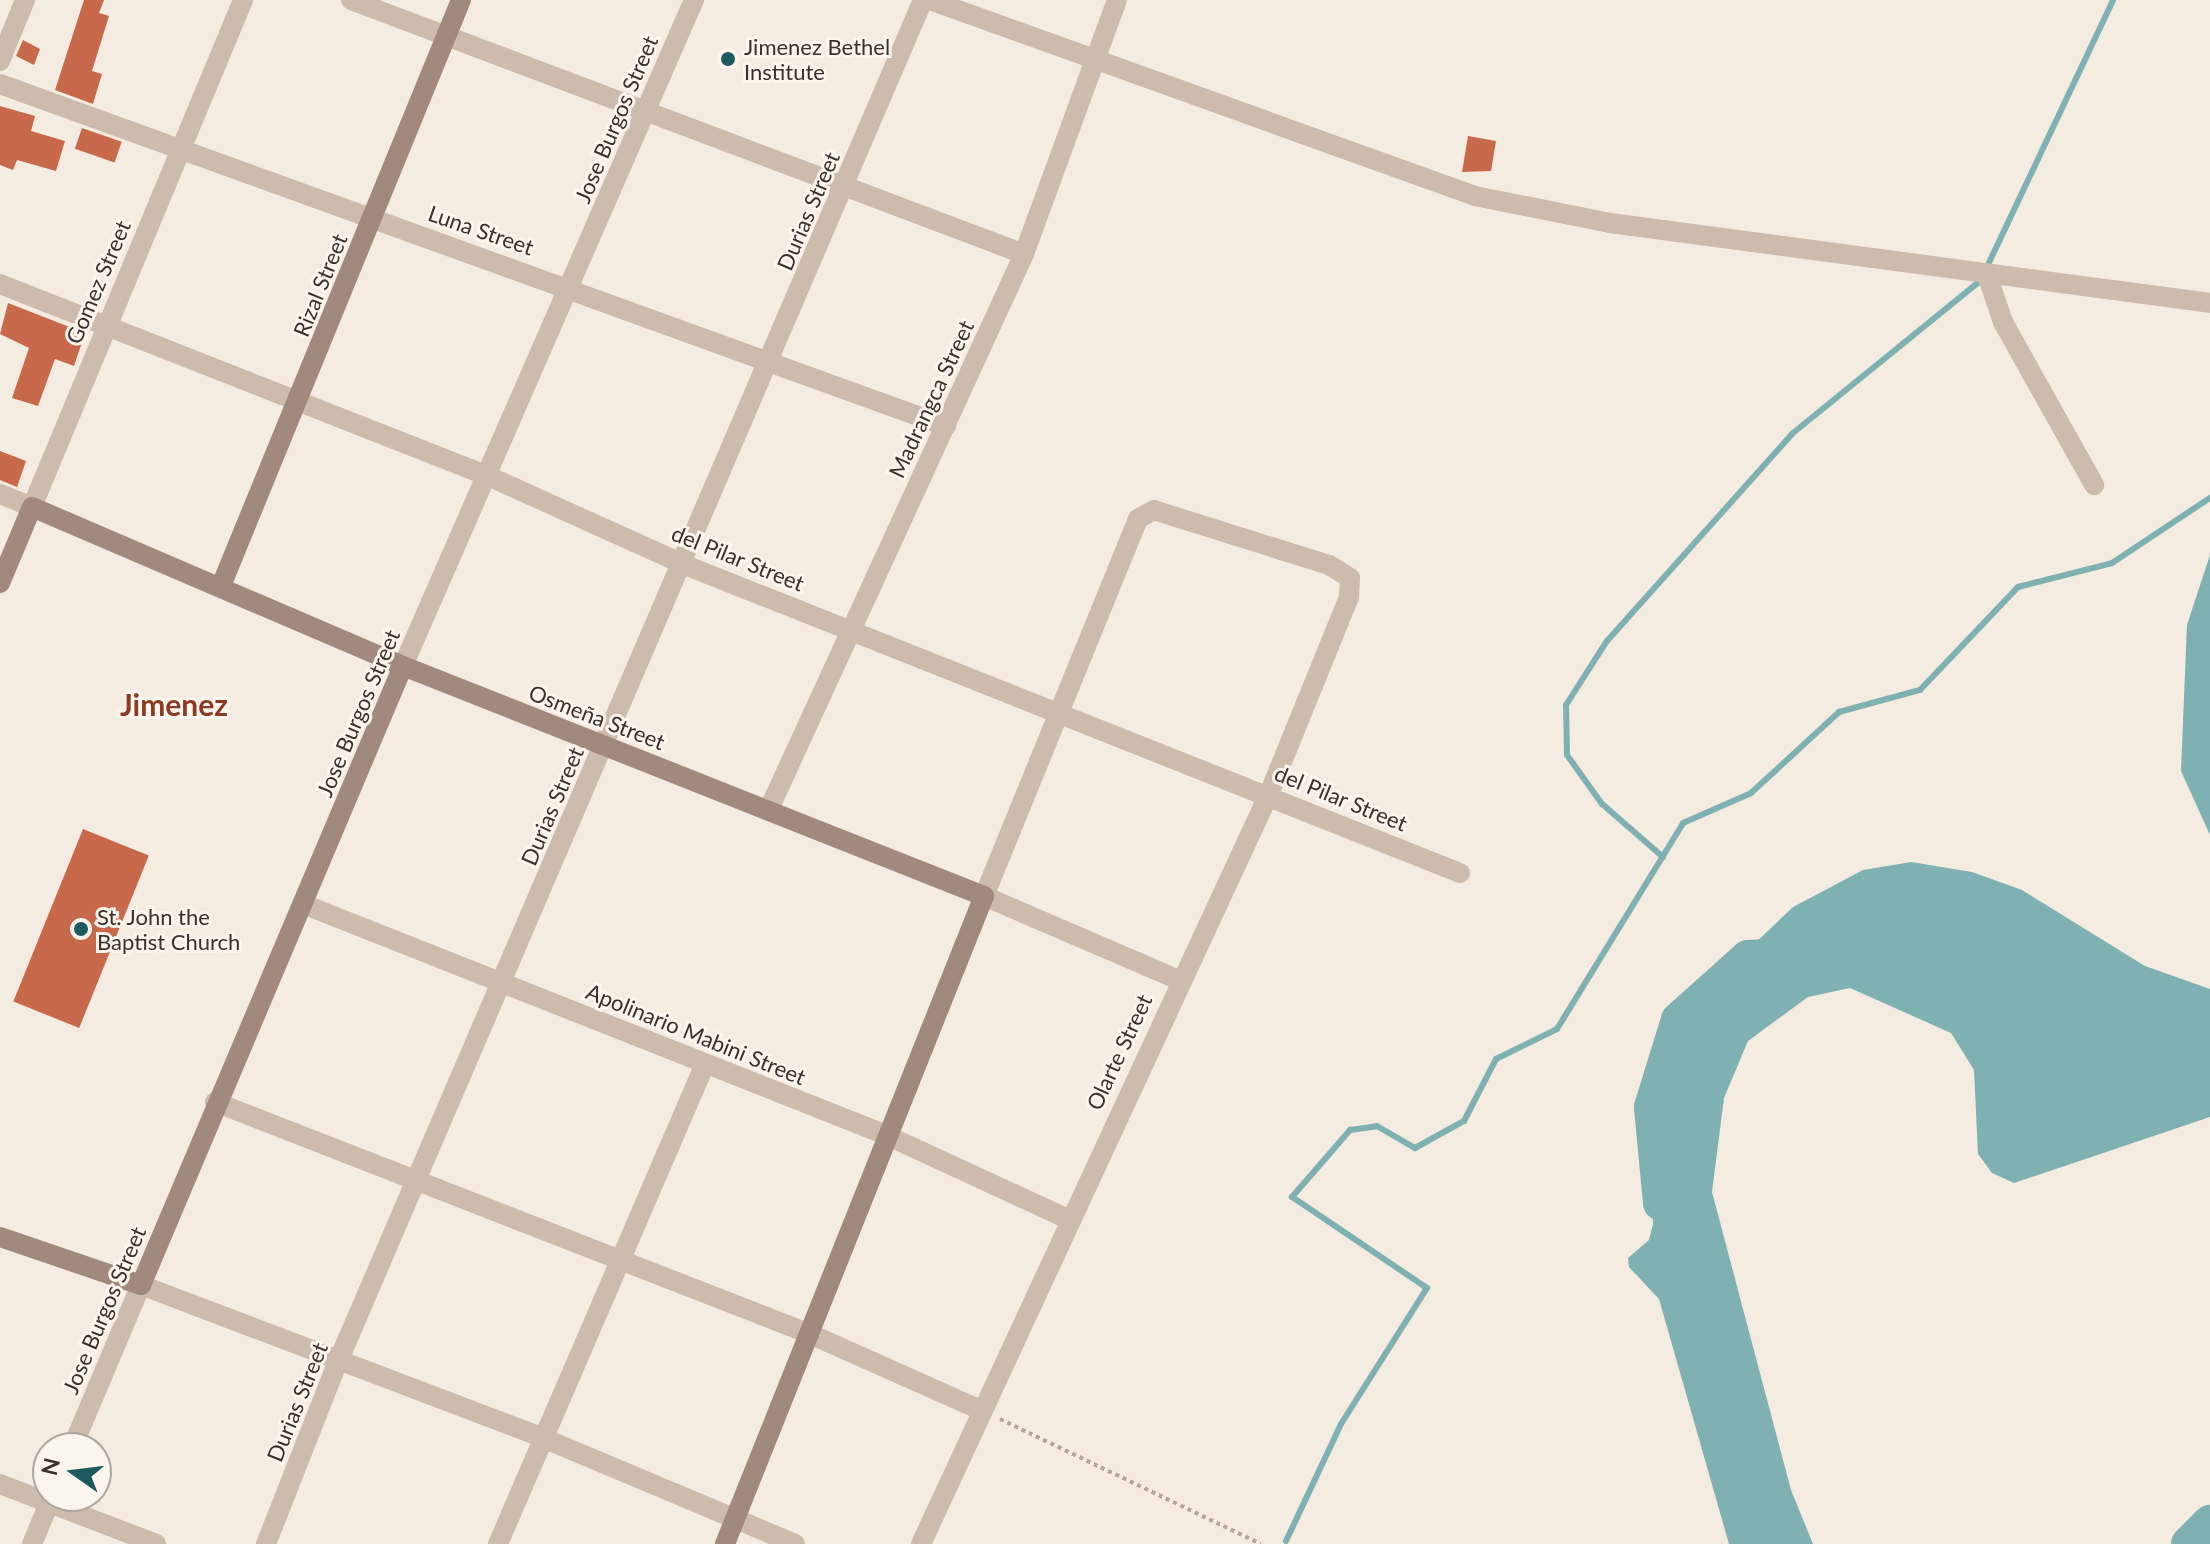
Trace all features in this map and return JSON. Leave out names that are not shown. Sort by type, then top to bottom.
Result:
[{"type":"street","points":[[0,61],[25,0]]},
{"type":"street","name":"Gomez Street","points":[[0,583],[243,0]]},
{"type":"street","points":[[351,0],[647,108],[1024,254]]},
{"type":"street","name":"Rizal Street","points":[[221,586],[300,400],[461,0]]},
{"type":"street","name":"Jose Burgos Street","points":[[79,1432],[215,1102],[694,0]]},
{"type":"street","name":"Durias Street","points":[[266,1544],[337,1364],[685,565],[923,0]]},
{"type":"street","points":[[930,0],[1475,196],[1610,223],[1739,236],[1987,275],[2210,303]]},
{"type":"street","name":"Madrangca Street","points":[[769,809],[849,627],[946,426],[1024,254],[1117,0]]},
{"type":"street","name":"Luna Street","points":[[0,84],[181,151],[571,287],[946,426]]},
{"type":"street","points":[[1987,275],[2003,322],[2094,485]]},
{"type":"street","name":"del Pilar Street","points":[[0,284],[104,328],[300,400],[488,476],[685,565],[849,627],[1460,873]]},
{"type":"street","name":"Osmeña Street","points":[[0,494],[403,666],[769,809],[984,896],[1179,980]]},
{"type":"street","name":"Olarte Street","points":[[921,1544],[1068,1219],[1269,794],[1349,597],[1350,578],[1167,511],[1144,514],[1058,712]]},
{"type":"street","points":[[725,1544],[886,1135],[1058,712]]},
{"type":"street","name":"Apolinario Mabini Street","points":[[303,904],[886,1135],[1068,1219]]},
{"type":"street","points":[[498,1544],[705,1064]]},
{"type":"street","points":[[215,1102],[418,1179],[620,1263],[810,1334],[981,1410]]},
{"type":"street","points":[[0,1237],[141,1285],[337,1364],[543,1438],[795,1544]]},
{"type":"street","points":[[0,1484],[32,1494]]},
{"type":"street","points":[[32,1544],[45,1512]]},
{"type":"street","points":[[81,1512],[156,1544]]},
{"type":"path","points":[[981,1410],[1261,1544]]},
{"type":"water","points":[[2210,555],[2210,835],[2181,771],[2187,625]]},
{"type":"water","points":[[1911,862],[1972,872],[2022,890],[2145,966],[2210,989],[2210,1117],[2014,1183],[1992,1173],[1978,1154],[1974,1070],[1951,1033],[1850,988],[1808,997],[1748,1041],[1724,1098],[1712,1192],[1791,1490],[1813,1544],[1729,1544],[1659,1299],[1629,1267],[1628,1258],[1649,1240],[1653,1224],[1651,1168],[1665,1134],[1658,1102],[1688,1026],[1751,947],[1793,907],[1863,870]]},
{"type":"building","points":[[84,0],[104,0],[99,13],[109,16],[92,71],[102,74],[93,104],[55,90]]},
{"type":"building","points":[[23,40],[40,49],[34,65],[16,56]]},
{"type":"building","points":[[0,106],[35,116],[31,131],[65,141],[56,171],[17,160],[13,170],[0,165]]},
{"type":"building","points":[[82,128],[122,142],[115,162],[75,149]]},
{"type":"building","points":[[1468,136],[1496,141],[1491,171],[1462,172]]},
{"type":"building","points":[[8,303],[85,333],[74,366],[55,359],[38,406],[12,398],[29,348],[0,334]]},
{"type":"building","points":[[0,451],[26,461],[17,487],[0,480]]},
{"type":"building","name":"St. John the Baptist Church","points":[[83,829],[149,856],[79,1028],[13,1001]]},
{"type":"waterway","points":[[1986,269],[2113,0]]},
{"type":"waterway","points":[[1663,857],[1602,804],[1567,755],[1566,705],[1607,641],[1793,433],[1981,280]]},
{"type":"waterway","points":[[1286,1541],[1341,1424],[1427,1288],[1292,1197],[1350,1130],[1377,1126],[1415,1148],[1464,1121],[1496,1059],[1557,1029],[1683,823],[1751,793],[1839,712],[1920,690],[2018,587],[2112,563],[2210,498]]},
{"type":"waterway","points":[[1661,1203],[1652,1107],[1679,1020],[1748,958],[1768,957]]},
{"type":"waterway","points":[[2189,1544],[2210,1523]]},
{"type":"place","name":"Jimenez Bethel Institute","points":[[728,59]]},
{"type":"place","name":"St. John the Baptist Church","points":[[81,929]]},
{"type":"district","name":"Jimenez","points":[[174,704]]}]
